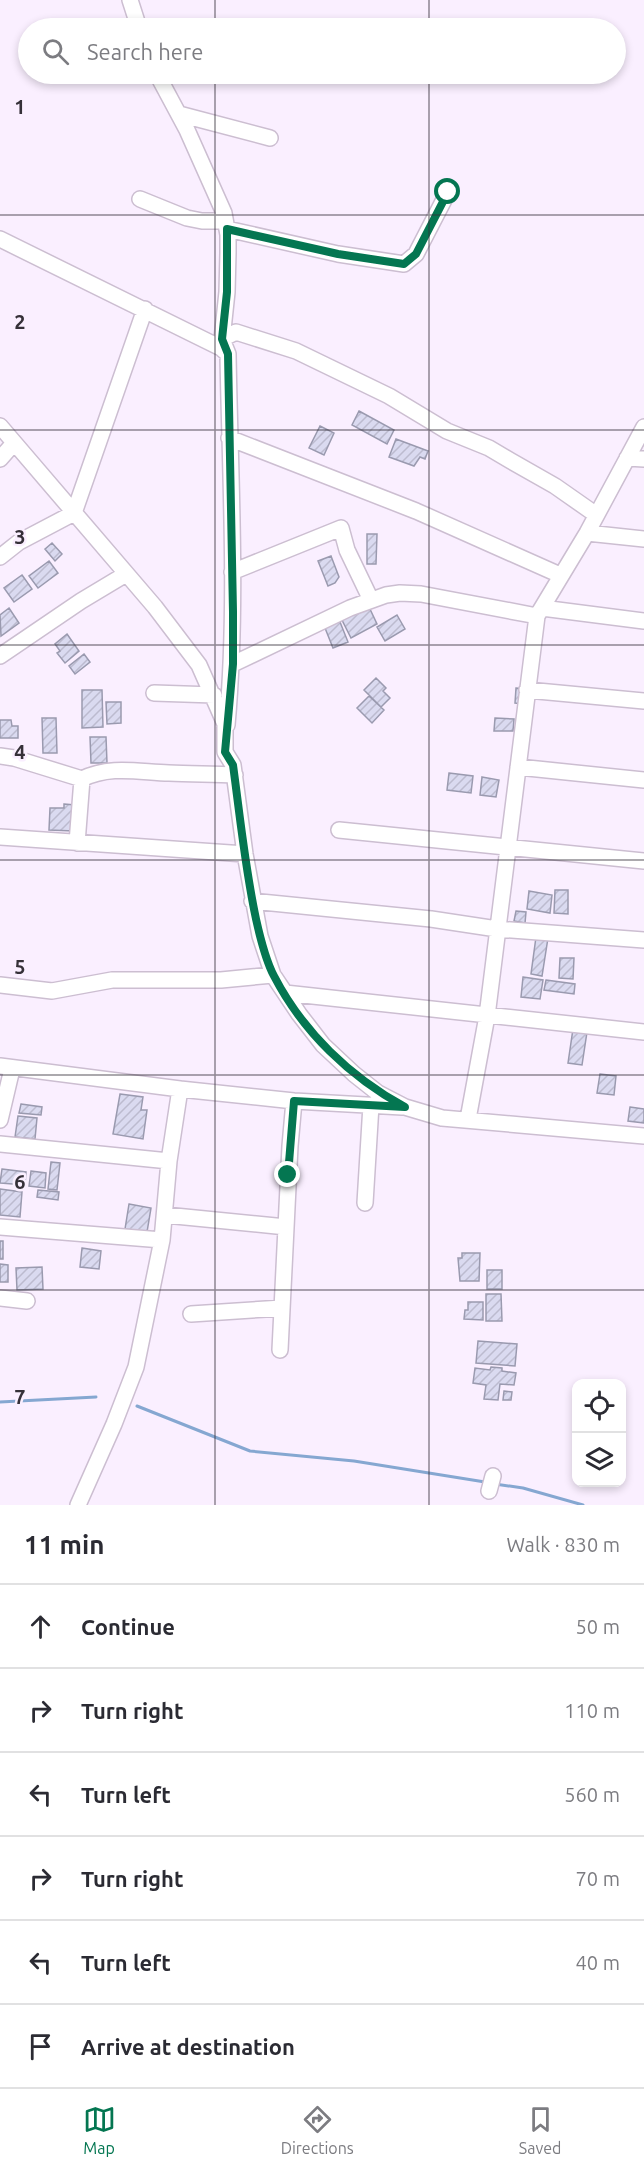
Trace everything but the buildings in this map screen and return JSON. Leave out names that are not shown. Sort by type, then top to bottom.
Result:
[{"type":"street","points":[[130,0],[136,18]]},
{"type":"street","points":[[162,84],[179,114],[226,225],[227,292],[222,339],[228,354],[233,664],[225,752]]},
{"type":"street","points":[[179,114],[270,138]]},
{"type":"street","points":[[140,199],[187,218],[226,225],[338,254],[404,264],[416,254],[448,192]]},
{"type":"street","points":[[0,239],[145,309],[221,348],[228,354]]},
{"type":"street","points":[[0,557],[19,542],[74,513],[145,309]]},
{"type":"street","points":[[222,339],[236,332],[296,351],[389,396],[447,431],[489,448],[555,486],[595,514]]},
{"type":"street","points":[[0,426],[178,636],[199,665],[225,724],[225,752],[233,765],[235,775],[252,901],[260,936],[273,975],[323,1045],[378,1093],[405,1107],[442,1118],[644,1136]]},
{"type":"street","points":[[468,1119],[487,1016],[527,690],[539,612],[644,427]]},
{"type":"street","points":[[229,438],[416,511],[560,575]]},
{"type":"street","points":[[0,459],[14,443]]},
{"type":"street","points":[[627,458],[644,459]]},
{"type":"street","points":[[232,572],[341,528],[347,550],[371,600]]},
{"type":"street","points":[[586,532],[644,539]]},
{"type":"street","points":[[0,656],[81,601],[126,574]]},
{"type":"street","points":[[233,664],[350,608],[400,593],[421,594],[539,612],[644,621]]},
{"type":"street","points":[[527,690],[644,701]]},
{"type":"street","points":[[154,693],[214,695]]},
{"type":"street","points":[[0,756],[14,758],[82,780],[94,773],[116,769],[235,775]]},
{"type":"street","points":[[518,767],[644,780]]},
{"type":"street","points":[[77,843],[82,780]]},
{"type":"street","points":[[339,830],[644,861]]},
{"type":"street","points":[[0,837],[245,854]]},
{"type":"street","points":[[252,901],[431,919],[497,929],[644,940]]},
{"type":"street","points":[[0,985],[52,991],[112,980],[221,981],[273,975]]},
{"type":"street","points":[[285,993],[644,1032]]},
{"type":"street","points":[[0,1120],[6,1067],[294,1101],[405,1107]]},
{"type":"street","points":[[78,1505],[114,1424],[136,1367],[162,1240],[169,1161],[180,1089]]},
{"type":"street","points":[[280,1350],[294,1101]]},
{"type":"street","points":[[365,1203],[370,1106]]},
{"type":"street","points":[[0,1144],[169,1161]]},
{"type":"street","points":[[165,1215],[286,1227]]},
{"type":"street","points":[[0,1227],[162,1240]]},
{"type":"street","points":[[0,1298],[27,1301]]},
{"type":"street","points":[[191,1314],[282,1308]]},
{"type":"waterway","points":[[0,1402],[96,1397]]},
{"type":"waterway","points":[[137,1406],[250,1451],[354,1461],[485,1482]]},
{"type":"waterway","points":[[495,1484],[523,1488],[583,1505]]},
{"type":"route","points":[[288,1175],[294,1101],[405,1107],[378,1093],[354,1074],[323,1045],[299,1014],[273,975],[260,936],[252,901],[233,765],[225,752],[233,664],[228,354],[222,342],[227,292],[227,229],[338,254],[404,264],[416,254],[448,192]]}]
